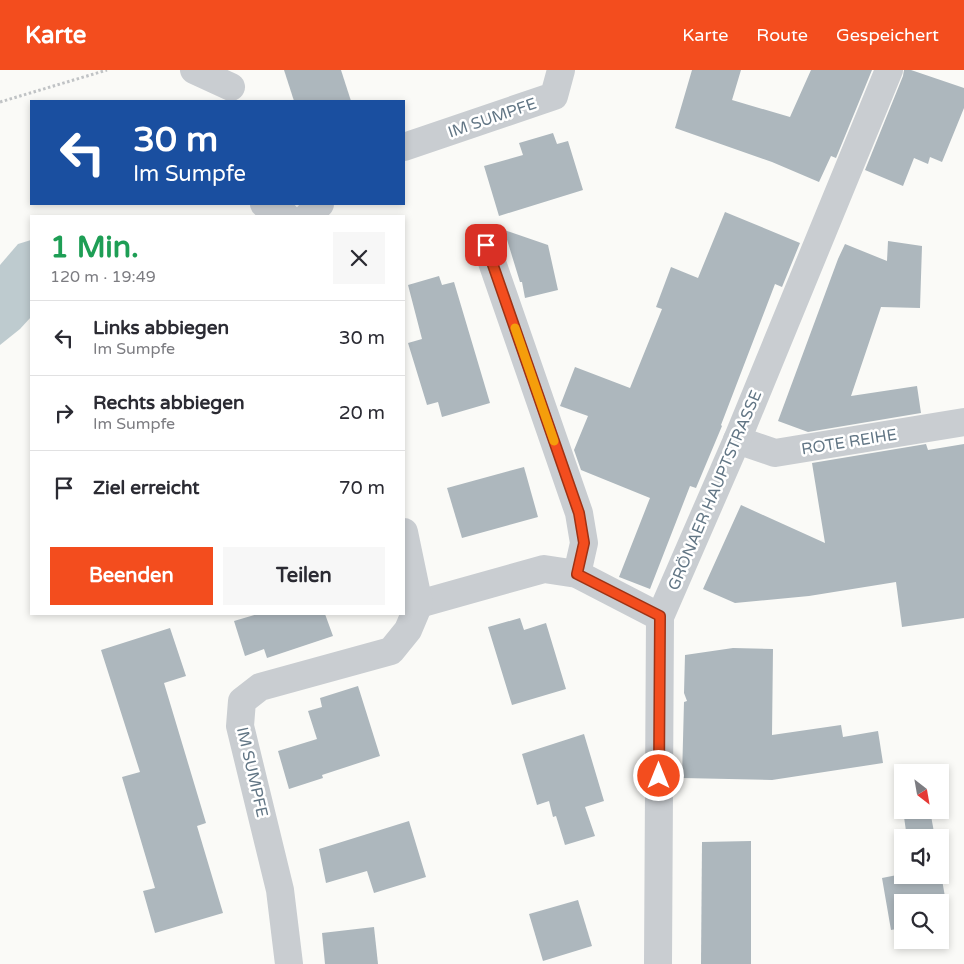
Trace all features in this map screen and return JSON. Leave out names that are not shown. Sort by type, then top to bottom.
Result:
[{"type":"street","points":[[194,70],[235,86]]},
{"type":"street","name":"IM SUMPFE","points":[[405,147],[554,96],[561,70]]},
{"type":"street","name":"GRÖNAER HAUPTSTRASSE","points":[[658,964],[660,616],[737,440],[888,70]]},
{"type":"street","points":[[266,205],[284,215]]},
{"type":"street","points":[[309,215],[319,205]]},
{"type":"street","points":[[486,245],[579,513],[584,543],[577,574]]},
{"type":"street","name":"ROTE REIHE","points":[[737,440],[775,453],[964,422]]},
{"type":"street","points":[[405,536],[420,604],[544,569],[577,574],[660,616]]},
{"type":"street","name":"IM SUMPFE","points":[[289,964],[280,890],[240,726],[242,701],[260,688],[391,651],[408,630],[420,604]]},
{"type":"path","points":[[0,102],[107,70]]},
{"type":"shaded area","points":[[30,240],[30,318],[0,345],[0,265],[18,244]]},
{"type":"building","points":[[284,70],[341,70],[351,100],[294,100]]},
{"type":"building","points":[[692,70],[741,70],[732,100],[790,117],[811,70],[872,70],[836,158],[831,156],[819,182],[772,162],[675,128]]},
{"type":"building","points":[[904,70],[911,70],[964,88],[964,108],[942,162],[930,157],[928,164],[914,158],[903,186],[865,170]]},
{"type":"building","points":[[553,133],[557,144],[568,141],[583,190],[499,216],[484,166],[523,155],[519,143]]},
{"type":"building","points":[[725,212],[800,243],[782,287],[775,284],[722,426],[696,488],[690,486],[650,589],[619,577],[650,498],[581,470],[574,450],[588,416],[560,406],[575,367],[630,388],[662,309],[656,307],[671,267],[698,278]]},
{"type":"building","points":[[504,230],[548,245],[558,290],[525,298],[522,282],[520,282]]},
{"type":"building","points":[[888,241],[922,246],[920,308],[881,307],[851,396],[917,386],[921,413],[808,432],[778,421],[845,244],[887,261]]},
{"type":"building","points":[[439,276],[442,285],[454,282],[490,403],[442,417],[438,402],[427,405],[408,343],[422,339],[408,285]]},
{"type":"building","points":[[926,444],[928,450],[964,444],[964,618],[902,627],[896,582],[809,596],[735,603],[703,589],[741,505],[825,543],[812,463]]},
{"type":"building","points":[[524,467],[538,517],[462,538],[447,488]]},
{"type":"building","points":[[255,615],[325,615],[333,636],[267,658],[264,649],[245,656],[234,621]]},
{"type":"building","points":[[520,618],[524,630],[546,623],[566,689],[512,705],[488,627]]},
{"type":"building","points":[[170,628],[186,676],[164,683],[206,823],[197,826],[223,913],[155,933],[143,891],[155,888],[122,777],[140,772],[101,650]]},
{"type":"building","points":[[733,648],[773,649],[772,735],[841,725],[843,737],[878,731],[883,763],[772,780],[682,778],[684,702],[687,701],[684,693],[685,655]]},
{"type":"building","points":[[358,686],[380,756],[322,775],[323,778],[289,789],[278,751],[317,739],[308,711],[322,707],[320,698]]},
{"type":"building","points":[[584,734],[604,801],[585,807],[595,836],[565,845],[556,816],[553,817],[549,801],[537,805],[522,754]]},
{"type":"building","points":[[904,819],[932,819],[933,829],[906,829]]},
{"type":"building","points":[[409,821],[426,877],[374,893],[367,871],[326,883],[319,849]]},
{"type":"building","points":[[751,841],[751,964],[701,964],[702,842]]},
{"type":"building","points":[[894,876],[894,884],[943,884],[944,894],[894,894],[894,929],[891,930],[882,878]]},
{"type":"building","points":[[578,900],[592,946],[543,961],[529,914]]},
{"type":"building","points":[[374,927],[378,964],[325,964],[322,933]]},
{"type":"slow traffic","points":[[515,328],[554,441]]},
{"type":"route","points":[[486,245],[579,513],[584,543],[577,574],[660,616],[659,776]]}]
